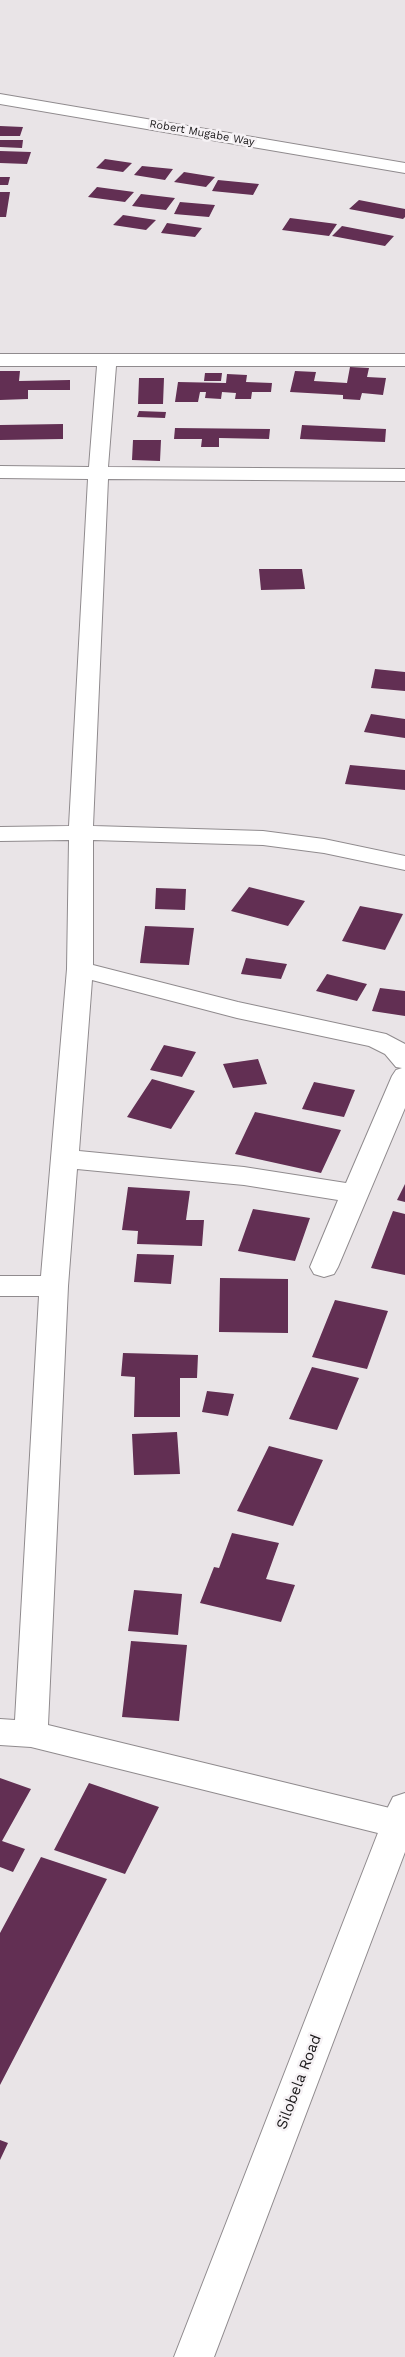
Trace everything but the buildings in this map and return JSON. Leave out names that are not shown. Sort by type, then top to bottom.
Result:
[{"type":"street","name":"Robert Mugabe Way","points":[[0,99],[405,168]]},
{"type":"street","points":[[0,360],[405,360]]},
{"type":"street","points":[[107,360],[98,473],[81,833],[80,969],[16,1733],[402,1816]]},
{"type":"street","points":[[0,472],[405,475]]},
{"type":"street","points":[[0,834],[81,833],[263,838],[324,846],[405,863]]},
{"type":"street","points":[[80,969],[237,1010],[377,1040],[394,1048],[405,1060]]},
{"type":"street","points":[[324,1268],[405,1076]]},
{"type":"street","points":[[64,1158],[244,1176],[356,1194]]},
{"type":"street","points":[[0,1286],[54,1286]]},
{"type":"street","name":"Silobela Road","points":[[194,2357],[402,1816]]}]
